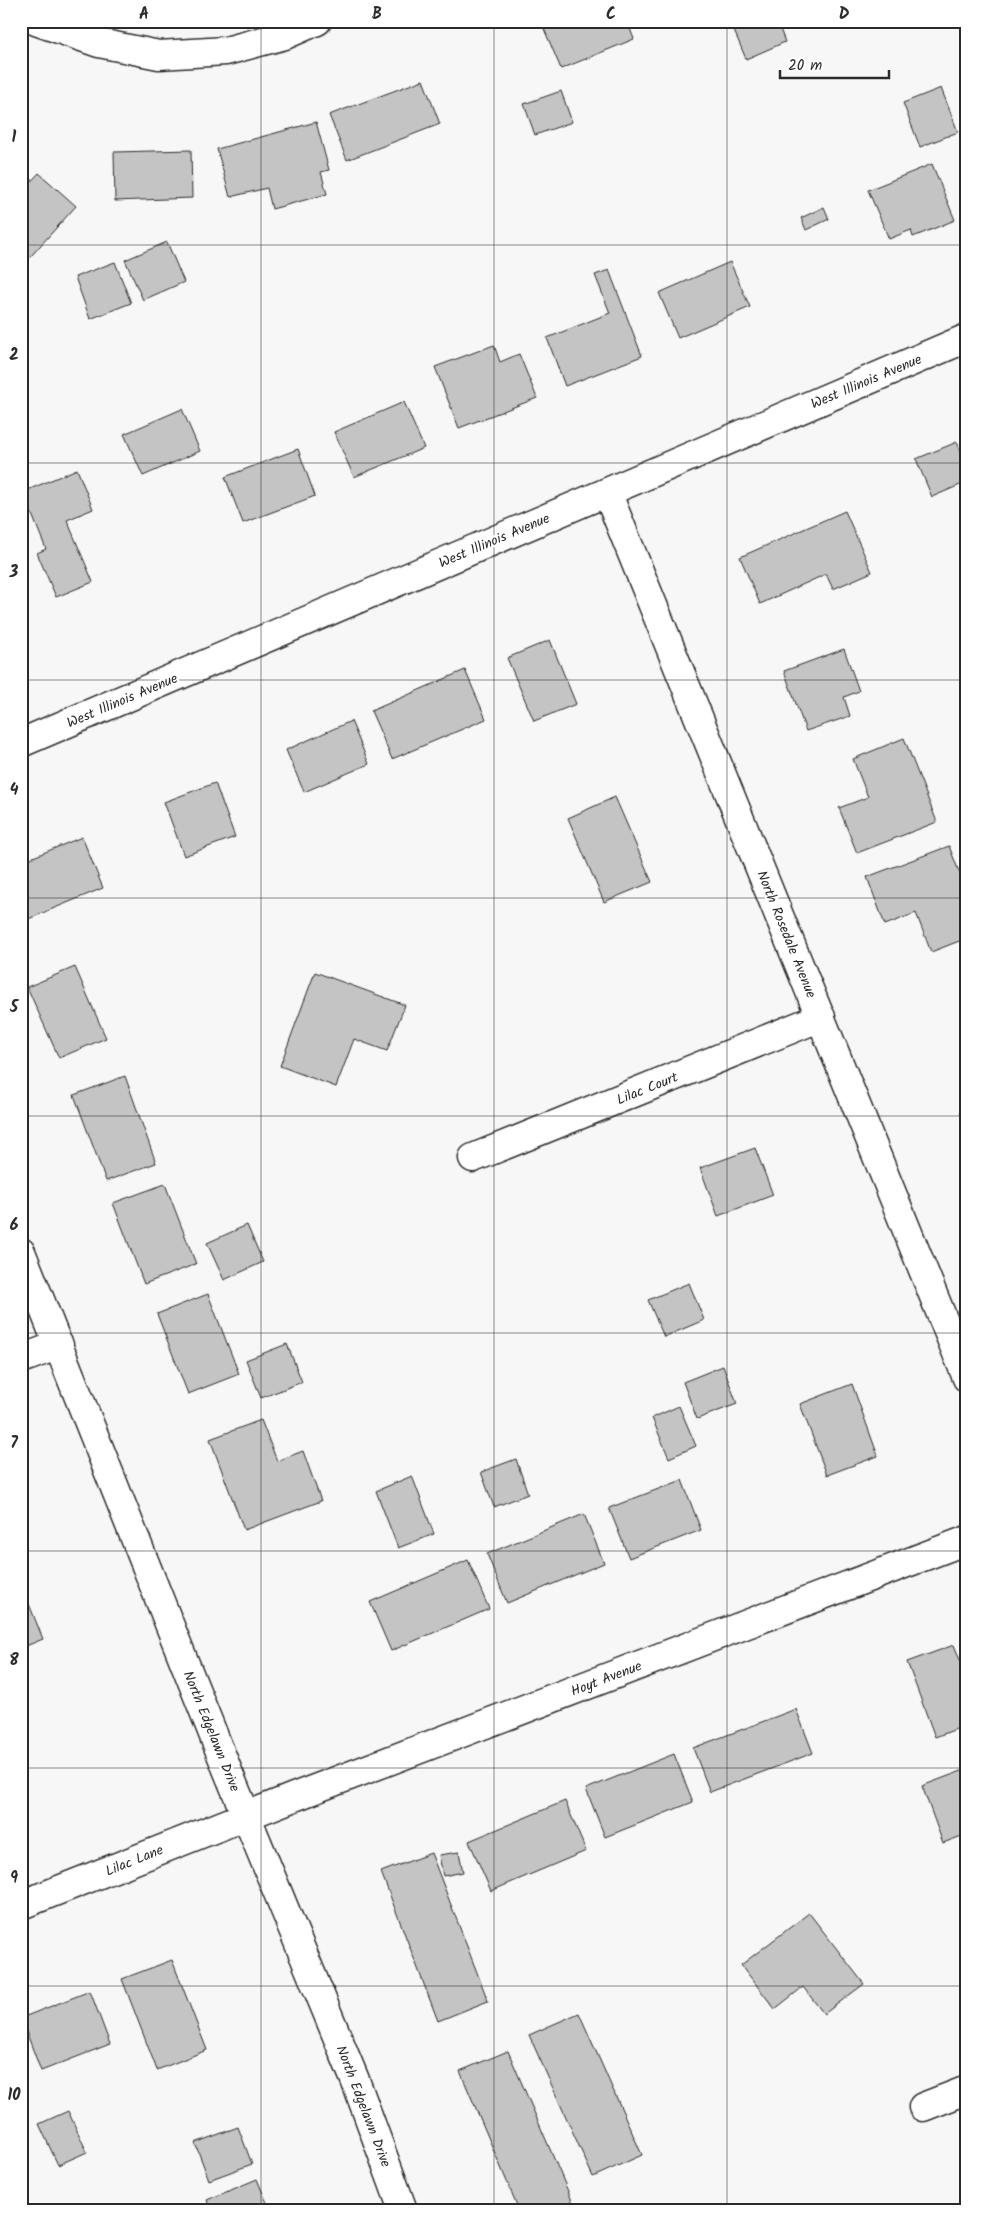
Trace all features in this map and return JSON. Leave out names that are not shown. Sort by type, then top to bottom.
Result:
[{"type":"street","points":[[36,21],[99,43],[159,55],[226,51],[285,35],[317,21]]},
{"type":"street","name":"West Illinois Avenue","points":[[21,743],[967,338]]},
{"type":"street","name":"North Rosedale Avenue","points":[[607,492],[967,1378]]},
{"type":"street","name":"Lilac Court","points":[[473,1158],[821,1017]]},
{"type":"street","name":"North Edgelawn Drive","points":[[21,1252],[246,1816],[355,2080],[403,2210]]},
{"type":"street","points":[[21,1359],[59,1345]]},
{"type":"street","name":"Hoyt Avenue","points":[[246,1816],[967,1540]]},
{"type":"street","name":"Lilac Lane","points":[[21,1906],[246,1816]]},
{"type":"street","points":[[923,2107],[967,2090]]},
{"type":"building","points":[[549,21],[627,21],[634,39],[561,69],[542,24]]},
{"type":"building","points":[[730,21],[777,21],[785,42],[746,59]]},
{"type":"building","points":[[423,80],[440,124],[347,160],[329,115]]},
{"type":"building","points":[[941,88],[958,132],[920,147],[903,103]]},
{"type":"building","points":[[561,91],[572,122],[535,135],[524,104]]},
{"type":"building","points":[[316,122],[329,170],[321,172],[327,194],[272,209],[267,188],[230,197],[217,149]]},
{"type":"building","points":[[191,150],[192,198],[115,201],[114,152]]},
{"type":"building","points":[[932,164],[955,220],[913,237],[911,230],[889,239],[868,190]]},
{"type":"building","points":[[39,173],[76,206],[22,266],[21,192]]},
{"type":"building","points":[[824,207],[829,219],[806,230],[801,218]]},
{"type":"building","points":[[167,242],[184,282],[143,300],[125,260]]},
{"type":"building","points":[[115,262],[131,303],[90,319],[75,277]]},
{"type":"building","points":[[730,262],[750,307],[678,338],[659,293]]},
{"type":"building","points":[[609,270],[642,356],[565,386],[547,338],[610,313],[595,275]]},
{"type":"building","points":[[494,345],[500,362],[519,354],[537,398],[459,428],[435,367]]},
{"type":"building","points":[[404,402],[424,448],[354,477],[334,432]]},
{"type":"building","points":[[182,409],[200,451],[143,476],[124,434]]},
{"type":"building","points":[[967,412],[967,427],[962,414]]},
{"type":"building","points":[[957,442],[967,465],[967,482],[932,497],[916,459]]},
{"type":"building","points":[[298,449],[315,496],[243,523],[225,477]]},
{"type":"building","points":[[77,469],[93,509],[67,520],[93,582],[56,597],[37,553],[46,549],[23,492]]},
{"type":"building","points":[[845,511],[872,572],[833,589],[826,574],[760,604],[740,557]]},
{"type":"building","points":[[550,640],[576,704],[534,721],[507,658]]},
{"type":"building","points":[[844,649],[859,691],[844,697],[850,716],[806,731],[784,671]]},
{"type":"building","points":[[465,670],[486,719],[392,759],[371,711]]},
{"type":"building","points":[[351,721],[369,764],[304,792],[286,750]]},
{"type":"building","points":[[904,738],[937,822],[857,853],[839,808],[868,797],[853,759]]},
{"type":"building","points":[[215,783],[235,837],[184,856],[164,802]]},
{"type":"building","points":[[615,797],[652,882],[604,902],[568,818]]},
{"type":"building","points":[[82,837],[103,888],[21,922],[21,862]]},
{"type":"building","points":[[949,846],[967,892],[967,938],[931,952],[916,913],[885,925],[867,877]]},
{"type":"building","points":[[75,967],[106,1038],[59,1058],[27,987]]},
{"type":"building","points":[[315,972],[405,1005],[387,1051],[354,1039],[336,1087],[280,1066]]},
{"type":"building","points":[[125,1076],[156,1163],[106,1181],[74,1095]]},
{"type":"building","points":[[967,1109],[967,1130],[960,1112]]},
{"type":"building","points":[[755,1148],[773,1195],[718,1216],[700,1168]]},
{"type":"building","points":[[165,1184],[196,1264],[144,1284],[113,1203]]},
{"type":"building","points":[[247,1225],[263,1262],[224,1280],[207,1243]]},
{"type":"building","points":[[689,1283],[704,1320],[664,1337],[648,1300]]},
{"type":"building","points":[[208,1294],[239,1374],[188,1394],[157,1314]]},
{"type":"building","points":[[287,1344],[302,1382],[261,1398],[246,1360]]},
{"type":"building","points":[[723,1366],[737,1404],[697,1419],[683,1382]]},
{"type":"building","points":[[852,1384],[878,1456],[827,1475],[800,1404]]},
{"type":"building","points":[[679,1406],[696,1446],[669,1458],[652,1418]]},
{"type":"building","points":[[261,1420],[277,1461],[303,1451],[321,1501],[244,1530],[210,1439]]},
{"type":"building","points":[[516,1459],[528,1494],[494,1507],[481,1472]]},
{"type":"building","points":[[412,1476],[434,1534],[398,1548],[376,1491]]},
{"type":"building","points":[[682,1480],[701,1530],[629,1558],[609,1508]]},
{"type":"building","points":[[584,1514],[604,1563],[507,1603],[487,1554]]},
{"type":"building","points":[[468,1560],[489,1609],[391,1651],[370,1602]]},
{"type":"building","points":[[21,1584],[43,1639],[21,1648]]},
{"type":"building","points":[[954,1645],[967,1677],[967,1725],[935,1737],[907,1662]]},
{"type":"building","points":[[796,1709],[813,1753],[710,1792],[693,1748]]},
{"type":"building","points":[[674,1754],[693,1802],[605,1837],[586,1789]]},
{"type":"building","points":[[967,1769],[967,1834],[943,1843],[922,1786]]},
{"type":"building","points":[[565,1801],[586,1851],[491,1891],[469,1841]]},
{"type":"building","points":[[459,1852],[463,1872],[443,1876],[439,1855]]},
{"type":"building","points":[[431,1853],[488,2001],[438,2021],[381,1872]]},
{"type":"building","points":[[809,1913],[864,1984],[824,2014],[803,1987],[775,2009],[741,1965]]},
{"type":"building","points":[[172,1960],[207,2050],[157,2070],[122,1979]]},
{"type":"building","points":[[90,1991],[110,2044],[41,2071],[21,2018]]},
{"type":"building","points":[[579,2013],[642,2155],[593,2177],[529,2035]]},
{"type":"building","points":[[508,2051],[573,2203],[558,2210],[519,2210],[460,2071]]},
{"type":"building","points":[[68,2111],[87,2152],[58,2165],[39,2124]]},
{"type":"building","points":[[238,2127],[252,2164],[209,2180],[195,2143]]},
{"type":"building","points":[[257,2179],[270,2210],[211,2210],[207,2200]]}]
